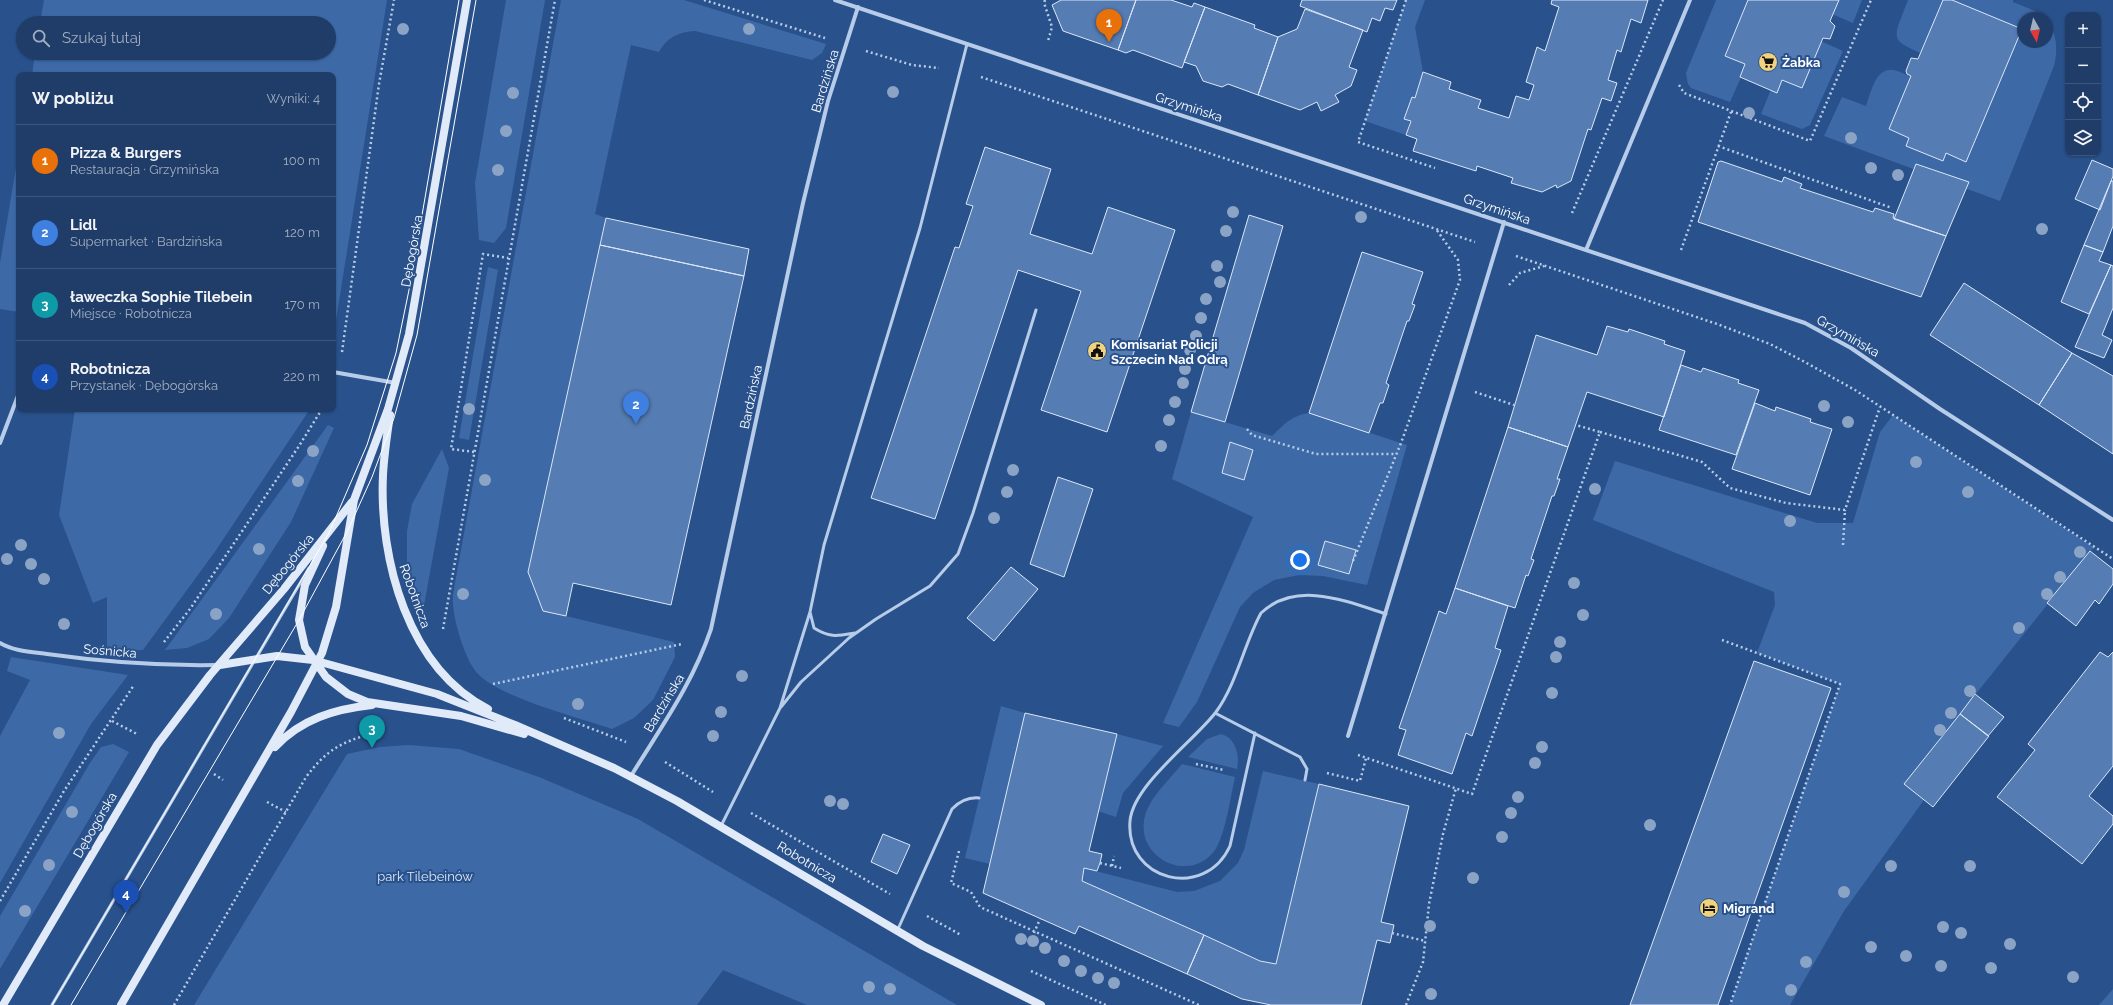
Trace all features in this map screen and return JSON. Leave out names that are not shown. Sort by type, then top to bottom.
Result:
[{"type":"street","name":"Dębogórska","points":[[121,1005],[260,767],[301,694],[315,662],[322,653],[336,607],[354,500],[397,383],[413,315],[467,0]]},
{"type":"street","name":"Grzymińska","points":[[835,0],[1805,323],[1828,334],[1877,364],[1940,410],[2113,520]]},
{"type":"street","points":[[1586,250],[1690,0]]},
{"type":"street","name":"Bardzińska","points":[[631,776],[688,684],[703,654],[708,639],[803,203],[828,101],[858,7]]},
{"type":"street","points":[[1348,736],[1504,222]]},
{"type":"street","points":[[336,372],[397,383]]},
{"type":"street","name":"Robotnicza","points":[[397,383],[386,442],[382,476],[383,509],[391,564],[407,615],[419,639],[436,665],[447,679],[464,694],[480,705],[559,745]]},
{"type":"street","points":[[0,443],[16,400]]},
{"type":"street","name":"Dębogórska","points":[[4,1005],[144,763],[200,688],[329,533],[354,500]]},
{"type":"street","name":"Dębogórska","points":[[315,662],[302,638],[299,611],[305,585],[329,533]]},
{"type":"street","name":"Sośnicka","points":[[0,643],[36,652],[146,665],[220,665]]},
{"type":"street","points":[[220,665],[283,656],[315,662]]},
{"type":"street","name":"Robotnicza","points":[[315,662],[326,677],[348,694],[378,705],[461,716],[559,745]]},
{"type":"street","name":"Robotnicza","points":[[315,662],[437,694],[515,725],[631,776],[897,930],[960,965],[1041,1005]]},
{"type":"street","name":"Robotnicza","points":[[260,767],[280,742],[300,726],[336,710],[378,705]]},
{"type":"lane","points":[[721,827],[780,708],[810,612],[824,545],[920,228],[967,44]]},
{"type":"lane","points":[[780,708],[801,682],[857,632],[930,586],[958,554],[973,513],[1036,310]]},
{"type":"lane","points":[[52,1005],[257,659],[329,533]]},
{"type":"lane","points":[[1256,733],[1230,846],[1226,855],[1216,867],[1202,875],[1185,879],[1175,878],[1154,871],[1139,857],[1133,844],[1131,827],[1132,811],[1138,800],[1173,758],[1215,713],[1231,682],[1257,620],[1262,613],[1274,602],[1291,596],[1315,596],[1351,602],[1386,614]]},
{"type":"lane","points":[[810,612],[814,628],[825,636],[839,636],[857,632]]},
{"type":"lane","points":[[1215,713],[1300,757],[1307,769],[1305,780]]},
{"type":"lane","points":[[897,930],[952,809],[962,801],[972,798],[979,798]]},
{"type":"path","points":[[340,373],[379,84],[394,0]]},
{"type":"path","points":[[445,633],[442,628],[555,0]]},
{"type":"path","points":[[704,0],[827,38]]},
{"type":"path","points":[[1045,0],[1044,3],[1052,28],[1048,41]]},
{"type":"path","points":[[1406,0],[1358,142],[1435,168]]},
{"type":"path","points":[[1572,213],[1663,0]]},
{"type":"path","points":[[1679,79],[1679,85],[1684,93],[1810,142],[1871,0]]},
{"type":"path","points":[[1681,250],[1731,112]]},
{"type":"path","points":[[1718,146],[1892,208]]},
{"type":"path","points":[[1353,561],[1396,454],[1460,280],[1458,260],[1436,229]]},
{"type":"path","points":[[474,452],[451,448],[484,254],[508,258]]},
{"type":"path","points":[[1471,390],[1514,405]]},
{"type":"path","points":[[1843,545],[1844,510],[1880,406]]},
{"type":"path","points":[[0,901],[64,791],[112,721],[146,665],[190,609],[320,412]]},
{"type":"path","points":[[1576,425],[1702,462],[1730,488],[1786,503],[1844,510]]},
{"type":"path","points":[[1247,429],[1252,435],[1316,454],[1396,454]]},
{"type":"path","points":[[1348,736],[1347,752],[1472,794],[1600,432]]},
{"type":"path","points":[[491,684],[708,639]]},
{"type":"path","points":[[1722,640],[1840,684],[1730,1005]]},
{"type":"path","points":[[560,716],[612,735],[646,751],[964,937]]},
{"type":"path","points":[[1173,758],[1246,776]]},
{"type":"path","points":[[1327,773],[1360,781],[1366,758]]},
{"type":"path","points":[[1406,1005],[1423,962],[1429,904],[1443,834],[1456,788]]},
{"type":"path","points":[[174,1005],[286,812]]},
{"type":"path","points":[[955,884],[972,892],[980,908],[1199,1005]]},
{"type":"path","points":[[1034,933],[1040,919]]},
{"type":"path","points":[[1392,933],[1425,941]]},
{"type":"path","points":[[1028,969],[1106,1005]]},
{"type":"green space","points":[[44,0],[387,0],[336,320],[336,72],[32,72],[34,60],[336,60],[336,16],[41,16]]},
{"type":"green space","points":[[506,0],[545,0],[506,228],[494,243],[479,240],[475,183]]},
{"type":"green space","points":[[561,0],[684,0],[826,44],[822,53],[812,60],[695,31],[674,36],[662,47],[659,52],[631,45],[595,214],[606,218],[528,572],[566,616],[674,642],[675,657],[653,700],[634,718],[612,729],[521,699],[488,682],[477,673],[464,650],[458,630],[453,601],[453,594]]},
{"type":"green space","points":[[1406,0],[1425,0],[1415,27],[1423,72],[1406,135],[1365,121]]},
{"type":"green space","points":[[1716,0],[1862,0],[1853,23],[1827,12],[1816,39],[1843,51],[1810,125],[1802,129],[1761,114],[1776,77],[1747,64],[1730,102],[1691,88],[1688,84],[1686,73]]},
{"type":"green space","points":[[1908,0],[2013,0],[2013,2],[2038,12],[2017,12],[2017,48],[2053,48],[2053,31],[2056,42],[2054,66],[2000,201],[1824,136],[1842,97],[1866,106],[1877,78],[1885,71],[1898,71],[1920,81],[1930,57],[1900,42],[1897,38],[1899,24]]},
{"type":"green space","points":[[16,168],[16,312],[0,309],[0,263]]},
{"type":"green space","points":[[488,267],[498,270],[469,440],[459,438]]},
{"type":"green space","points":[[75,412],[308,412],[214,553],[143,650],[107,651],[107,597],[93,603],[59,515]]},
{"type":"green space","points":[[1191,412],[1272,436],[1293,418],[1309,413],[1407,445],[1367,585],[1323,576],[1299,575],[1274,580],[1253,593],[1240,607],[1197,702],[1179,727],[1163,723],[1253,517],[1172,479]]},
{"type":"green space","points":[[1893,415],[2095,548],[2090,551],[1904,784],[1924,800],[1844,911],[1790,1005],[1730,1005],[1840,684],[1757,653],[1775,605],[1774,592],[1593,520],[1615,461],[1817,523],[1853,523],[1880,432]]},
{"type":"green space","points":[[328,425],[334,428],[291,522],[229,618],[209,639],[187,648],[165,650]]},
{"type":"green space","points":[[442,449],[449,468],[423,611],[407,569],[407,531],[412,504]]},
{"type":"green space","points":[[11,657],[128,675],[91,724],[0,883],[0,736],[30,680],[7,671]]},
{"type":"green space","points":[[1001,706],[1025,713],[990,864],[965,858]]},
{"type":"green space","points":[[1117,734],[1163,746],[1123,793],[1116,817],[1098,811]]},
{"type":"green space","points":[[1221,734],[1230,739],[1236,748],[1238,758],[1237,769],[1188,757],[1207,739]]},
{"type":"green space","points":[[113,744],[129,752],[0,969],[0,916],[90,763],[101,747]]},
{"type":"green space","name":"park Tilebeinów","points":[[408,745],[459,749],[539,777],[638,819],[957,1005],[807,1005],[723,970],[697,1005],[194,1005],[347,754],[380,747]]},
{"type":"green space","points":[[1182,764],[1235,777],[1225,825],[1219,844],[1204,860],[1192,865],[1179,866],[1166,862],[1156,854],[1148,844],[1144,831],[1145,816],[1151,802]]},
{"type":"green space","points":[[1263,771],[1319,784],[1276,964],[1260,961],[1082,881],[1084,868],[1177,892],[1194,891],[1220,881],[1238,863],[1244,850]]},
{"type":"green space","points":[[2113,989],[2113,1005],[2099,1005]]},
{"type":"building","points":[[1061,0],[1136,0],[1118,50],[1063,31],[1052,5]]},
{"type":"building","points":[[1136,0],[1171,0],[1192,7],[1194,3],[1205,7],[1182,68],[1133,50],[1126,53],[1118,50]]},
{"type":"building","points":[[1302,0],[1397,0],[1393,10],[1385,8],[1380,21],[1372,18],[1367,32],[1300,6]]},
{"type":"building","points":[[1552,0],[1648,0],[1641,23],[1631,19],[1621,52],[1617,50],[1608,80],[1617,83],[1611,101],[1602,98],[1591,130],[1588,129],[1571,181],[1557,188],[1556,185],[1542,192],[1511,183],[1513,178],[1477,166],[1476,171],[1413,151],[1417,139],[1406,135],[1411,121],[1404,119],[1412,97],[1415,98],[1423,72],[1451,82],[1449,89],[1481,100],[1478,108],[1509,118],[1516,96],[1529,100],[1534,85],[1526,82],[1537,47],[1545,51],[1559,7],[1551,4]]},
{"type":"building","points":[[1748,0],[1839,0],[1830,21],[1835,26],[1830,39],[1823,38],[1802,88],[1782,80],[1777,93],[1740,77],[1745,64],[1725,56]]},
{"type":"building","points":[[1943,0],[1952,0],[2017,27],[2017,41],[1966,162],[1946,153],[1943,161],[1906,146],[1909,138],[1889,129],[1911,76],[1907,74],[1906,71],[1911,58],[1918,59]]},
{"type":"building","points":[[1205,7],[1255,25],[1254,28],[1278,37],[1258,95],[1228,84],[1222,87],[1203,81],[1196,66],[1184,62]]},
{"type":"building","points":[[1305,9],[1363,30],[1349,67],[1357,70],[1351,86],[1335,95],[1339,102],[1321,111],[1317,102],[1300,110],[1258,95],[1278,37],[1297,29]]},
{"type":"building","name":"Komisariat Policji Szczecin Nad Odrą","points":[[985,147],[1051,169],[1030,234],[1092,254],[1108,207],[1175,230],[1107,432],[1041,410],[1081,291],[1018,270],[935,519],[871,498],[955,247],[959,248],[973,206],[966,204]]},
{"type":"building","points":[[2092,160],[2113,169],[2113,176],[2100,210],[2075,199]]},
{"type":"building","points":[[1721,161],[1782,182],[1784,177],[1802,184],[1800,188],[1873,212],[1875,208],[1894,214],[1893,218],[1946,236],[1921,297],[1698,222],[1718,162]]},
{"type":"building","points":[[1916,164],[1969,182],[1946,236],[1894,219]]},
{"type":"building","points":[[2111,181],[2113,181],[2113,226],[2103,252],[2084,245]]},
{"type":"building","points":[[1249,215],[1283,226],[1225,422],[1191,412]]},
{"type":"building","points":[[606,218],[749,249],[744,276],[600,245]]},
{"type":"building","points":[[600,245],[744,276],[671,605],[573,583],[566,616],[543,611],[528,572]]},
{"type":"building","points":[[2084,245],[2103,252],[2099,261],[2111,265],[2089,314],[2061,302]]},
{"type":"building","points":[[1362,252],[1423,272],[1412,304],[1415,305],[1409,321],[1407,321],[1386,383],[1389,385],[1383,403],[1380,403],[1369,433],[1309,413]]},
{"type":"building","points":[[2111,265],[2113,266],[2113,308],[2102,335],[2112,340],[2104,358],[2075,347]]},
{"type":"building","points":[[1964,283],[2072,353],[2039,405],[1930,335]]},
{"type":"building","points":[[1607,326],[1628,332],[1629,329],[1665,341],[1664,344],[1685,351],[1664,417],[1587,392],[1568,447],[1508,427],[1536,335],[1597,355]]},
{"type":"building","points":[[2072,353],[2113,376],[2113,454],[2039,405]]},
{"type":"building","points":[[1681,365],[1701,372],[1703,368],[1739,380],[1738,383],[1759,390],[1736,455],[1659,430]]},
{"type":"building","points":[[1755,403],[1775,411],[1776,407],[1811,419],[1810,422],[1832,429],[1810,495],[1732,469]]},
{"type":"building","points":[[1508,427],[1568,447],[1557,479],[1560,479],[1554,496],[1552,496],[1531,559],[1534,560],[1528,576],[1526,575],[1515,608],[1455,588]]},
{"type":"building","points":[[1230,442],[1253,450],[1244,480],[1222,473]]},
{"type":"building","points":[[1058,477],[1093,489],[1064,577],[1030,564]]},
{"type":"building","points":[[1325,541],[1356,550],[1349,574],[1318,565]]},
{"type":"building","points":[[2090,551],[2113,569],[2113,584],[2099,604],[2095,600],[2076,626],[2047,603]]},
{"type":"building","points":[[1011,567],[1038,589],[994,641],[967,618]]},
{"type":"building","points":[[1455,588],[1508,606],[1495,648],[1501,650],[1472,736],[1466,733],[1452,774],[1398,755],[1406,730],[1399,728],[1439,611],[1446,614]]},
{"type":"building","points":[[2100,652],[2108,657],[2113,652],[2113,766],[2089,796],[2113,816],[2113,824],[2082,864],[1997,797],[2035,750],[2028,744]]},
{"type":"building","name":"Migrand","points":[[1754,661],[1831,688],[1718,1005],[1630,1005]]},
{"type":"building","points":[[1975,694],[2004,717],[1988,736],[1960,714]]},
{"type":"building","points":[[1025,713],[1117,734],[1089,851],[1102,854],[1100,863],[1097,871],[1084,868],[1082,881],[1204,935],[1187,974],[1079,926],[1075,934],[983,893]]},
{"type":"building","points":[[1960,714],[1989,736],[1933,807],[1904,784]]},
{"type":"building","points":[[1319,784],[1409,806],[1381,922],[1394,925],[1390,943],[1377,940],[1361,1005],[1271,1005],[1242,999],[1187,974],[1204,935],[1260,961],[1276,964]]},
{"type":"building","points":[[883,834],[910,845],[897,874],[871,862]]},
{"type":"tram line","points":[[52,1005],[329,533],[367,445],[396,353],[410,285],[459,0]]},
{"type":"tram line","points":[[71,1005],[299,620],[348,530],[372,477],[394,418],[417,335],[476,0]]},
{"type":"place","name":"Pizza & Burgers","points":[[1109,42]]},
{"type":"place","name":"Żabka","points":[[1768,62]]},
{"type":"place","name":"Komisariat Policji Szczecin Nad Odrą","points":[[1097,351]]},
{"type":"place","name":"Lidl","points":[[636,424]]},
{"type":"place","name":"ławeczka Sophie Tilebein","points":[[372,748]]},
{"type":"place","name":"Migrand","points":[[1709,908]]},
{"type":"place","name":"Robotnicza","points":[[126,913]]}]
